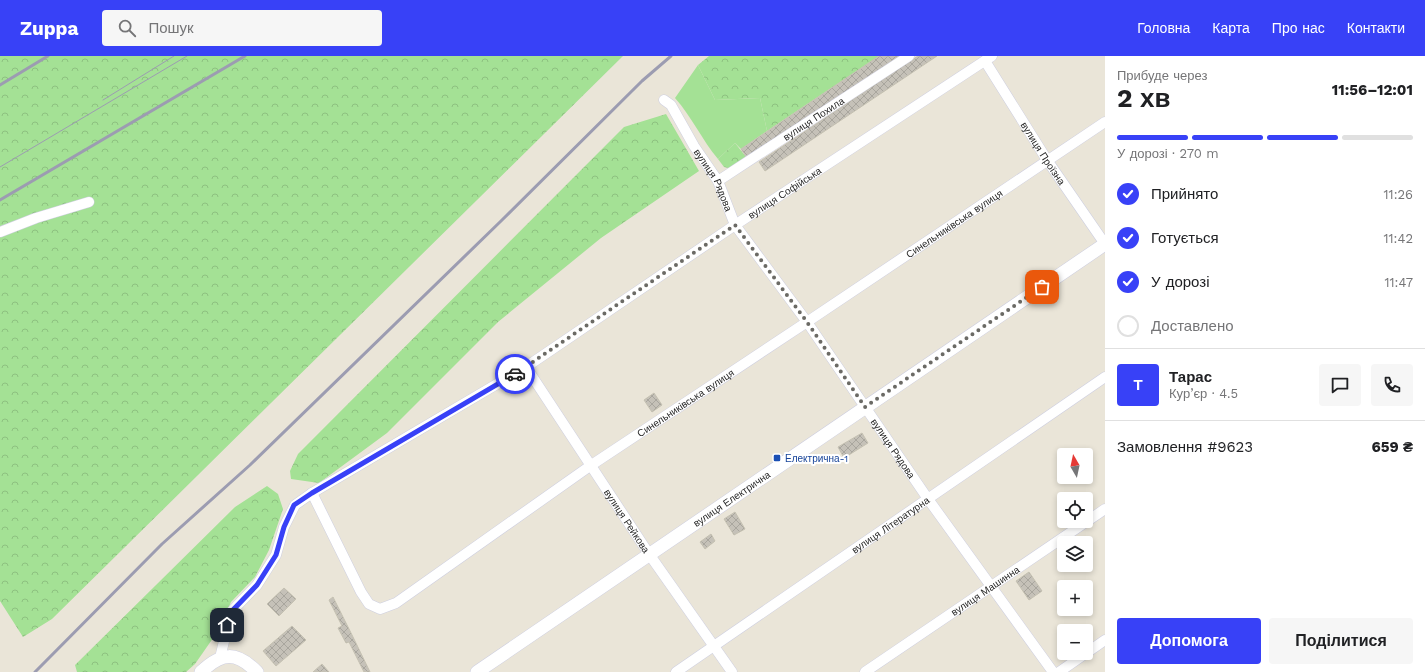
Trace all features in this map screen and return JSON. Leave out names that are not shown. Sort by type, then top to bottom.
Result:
[{"type":"street","name":"вулиця Похила","points":[[718,181],[909,56]]},
{"type":"street","name":"вулиця Проїзна","points":[[988,58],[1046,160],[1105,244]]},
{"type":"street","name":"вулиця Софійська","points":[[225,657],[231,612],[257,585],[276,555],[284,527],[294,505],[526,367],[735,225],[988,58]]},
{"type":"street","name":"вулиця Рядова","points":[[664,100],[671,105],[694,146],[718,181],[735,225],[807,322],[928,499],[1053,672]]},
{"type":"street","name":"Синельниківська вулиця","points":[[312,493],[361,592],[369,604],[380,609],[396,603],[590,466],[1105,122]]},
{"type":"street","points":[[0,232],[36,218],[89,202]]},
{"type":"street","name":"вулиця Електрична","points":[[477,672],[1105,244]]},
{"type":"street","name":"вулиця Рейкова","points":[[526,367],[649,554],[732,672]]},
{"type":"street","name":"вулиця Літературна","points":[[676,672],[1105,377]]},
{"type":"street","name":"вулиця Машинна","points":[[865,672],[1105,509]]},
{"type":"street","points":[[1058,672],[1105,640]]},
{"type":"street","points":[[201,672],[210,663],[225,657],[240,658],[257,672]]},
{"type":"green space","points":[[0,56],[623,56],[52,619],[23,637],[0,601]]},
{"type":"green space","points":[[709,56],[879,56],[767,131],[760,98],[715,100],[698,65]]},
{"type":"green space","points":[[698,65],[715,100],[760,98],[767,131],[741,149],[735,143],[718,159],[675,98]]},
{"type":"green space","points":[[666,114],[699,171],[601,238],[498,322],[387,433],[319,483],[291,479],[290,471],[298,454],[624,127]]},
{"type":"green space","points":[[735,143],[747,158],[733,169],[724,167],[718,159]]},
{"type":"green space","points":[[267,486],[278,494],[283,509],[269,550],[255,577],[231,602],[218,631],[195,664],[186,672],[77,672],[75,665],[235,507]]},
{"type":"building","points":[[879,56],[899,56],[747,158],[741,149]]},
{"type":"building","points":[[918,56],[937,56],[765,171],[759,162]]},
{"type":"building","points":[[654,393],[662,405],[652,412],[644,400]]},
{"type":"building","points":[[862,433],[868,443],[844,458],[838,447]]},
{"type":"building","points":[[735,512],[745,529],[734,535],[724,519]]},
{"type":"building","points":[[711,534],[715,541],[705,549],[700,542]]},
{"type":"building","points":[[1029,572],[1042,591],[1029,600],[1016,581]]},
{"type":"building","points":[[284,588],[296,599],[279,616],[267,604]]},
{"type":"building","points":[[333,597],[370,672],[364,672],[349,642],[346,643],[338,628],[342,626],[329,600]]},
{"type":"building","points":[[292,626],[306,640],[276,666],[263,651]]},
{"type":"building","points":[[322,664],[329,672],[313,672]]},
{"type":"tram line","points":[[103,100],[174,56]]},
{"type":"tram line","points":[[0,167],[187,56]]},
{"type":"railway","points":[[0,85],[48,56]]},
{"type":"railway","points":[[0,200],[245,56]]},
{"type":"railway","points":[[35,672],[162,544],[250,465],[501,221],[642,81],[671,56]]},
{"type":"way so far","points":[[515,374],[735,225],[807,322],[865,407],[1042,287]]},
{"type":"place","name":"Електрична-1","points":[[777,458]]},
{"type":"route","points":[[227,625],[231,612],[257,585],[276,555],[284,527],[294,505],[515,374]]}]
